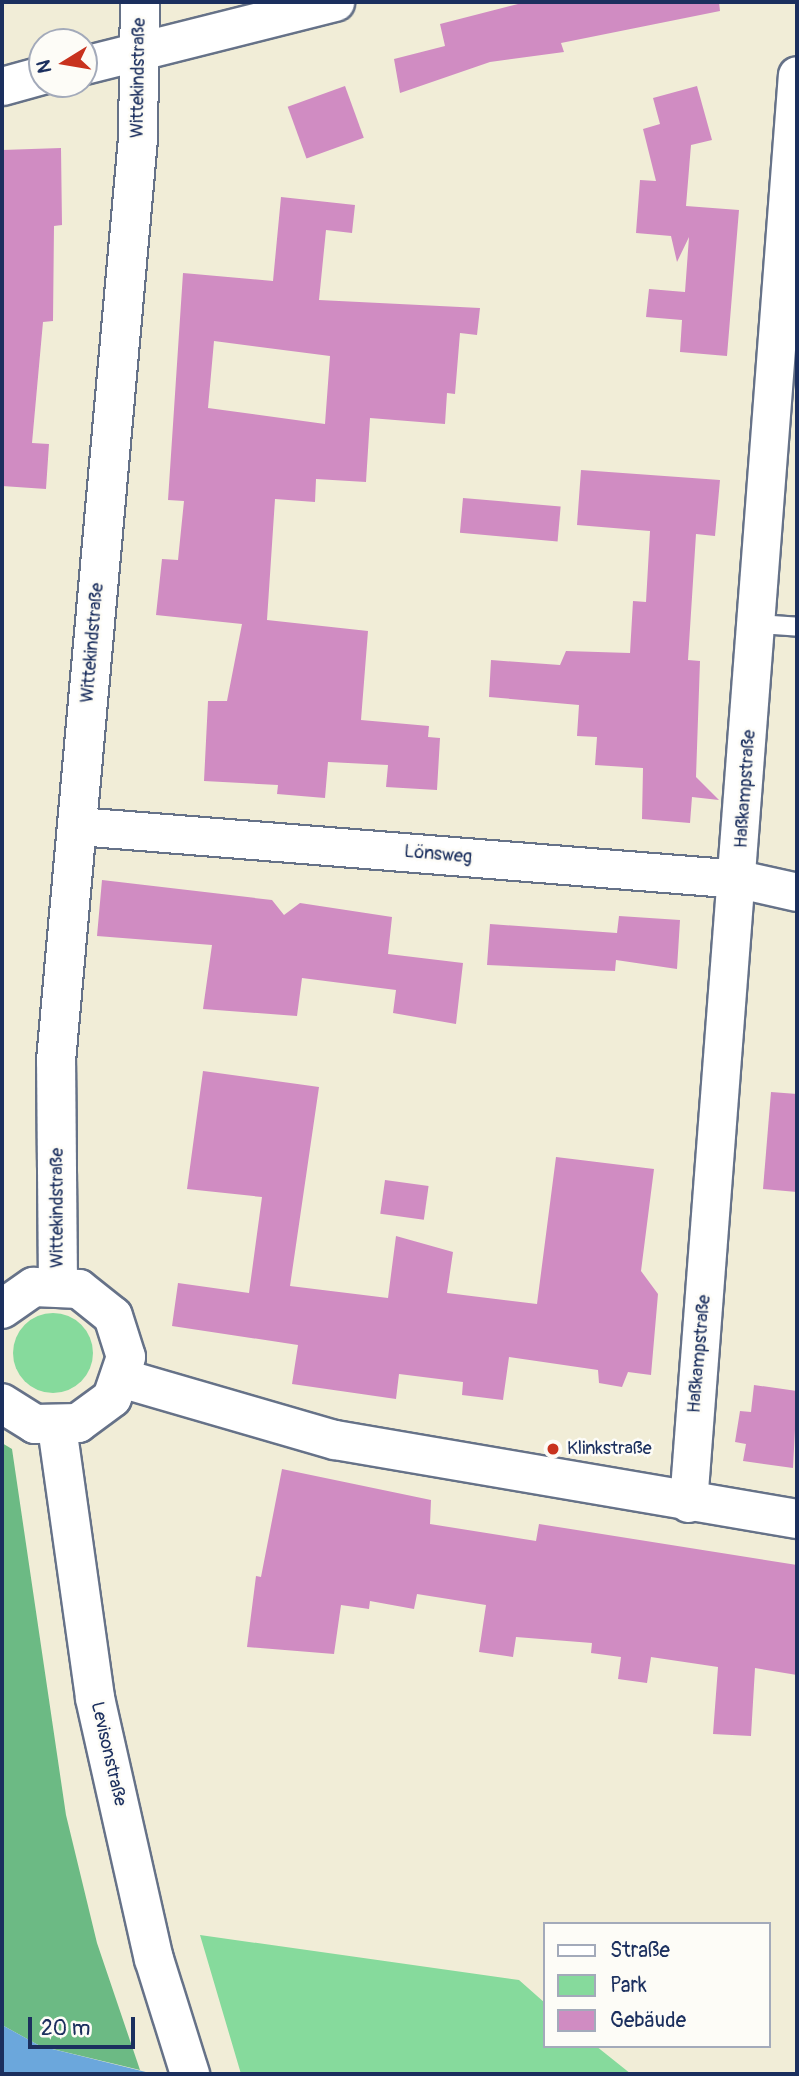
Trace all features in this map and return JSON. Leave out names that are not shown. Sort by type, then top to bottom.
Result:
[{"type":"main road","name":"Wittekindstraße","points":[[58,1284],[57,1061],[138,138],[140,2]]},
{"type":"main road","points":[[2,1309],[34,1287],[58,1284],[89,1294],[113,1316],[125,1357],[121,1378],[97,1413],[57,1427],[35,1424],[2,1403]]},
{"type":"main road","points":[[121,1378],[335,1440],[688,1503],[797,1519]]},
{"type":"main road","name":"Levisonstraße","points":[[57,1427],[95,1698],[155,1959],[190,2074]]},
{"type":"street","points":[[98,61],[335,2]]},
{"type":"street","name":"Haßkampstraße","points":[[688,1503],[740,879],[797,75]]},
{"type":"street","points":[[2,86],[28,79]]},
{"type":"street","name":"Lönsweg","points":[[78,826],[740,879],[797,892]]},
{"type":"lane","points":[[758,624],[797,627]]},
{"type":"green space","points":[[53,1313],[68,1316],[81,1325],[90,1338],[93,1353],[90,1368],[81,1381],[68,1390],[53,1393],[38,1390],[25,1381],[16,1368],[13,1353],[16,1338],[25,1325],[38,1316]]},
{"type":"green space","points":[[2,1443],[12,1449],[66,1815],[97,1943],[140,2070],[40,2046],[2,2025]]},
{"type":"green space","points":[[200,1935],[519,1980],[544,2002],[544,2048],[598,2048],[631,2074],[241,2074]]},
{"type":"water","points":[[2,2025],[40,2046],[154,2074],[2,2074]]},
{"type":"building","points":[[526,2],[719,2],[720,11],[561,43],[564,52],[490,62],[400,93],[394,59],[445,46],[440,24]]},
{"type":"building","points":[[345,86],[364,138],[306,159],[288,107]]},
{"type":"building","points":[[697,86],[712,140],[691,145],[686,206],[739,210],[727,356],[680,352],[682,320],[646,317],[649,289],[685,292],[689,237],[677,262],[671,236],[636,233],[640,180],[656,181],[643,129],[660,124],[653,98]]},
{"type":"building","points":[[61,148],[62,225],[54,226],[53,321],[43,322],[32,443],[49,444],[46,489],[2,486],[2,150]]},
{"type":"building","points":[[281,197],[355,205],[352,233],[326,230],[319,300],[480,308],[477,335],[460,333],[455,394],[447,393],[445,424],[370,418],[366,482],[316,479],[315,502],[275,499],[267,620],[368,631],[361,720],[429,726],[428,737],[440,738],[437,790],[386,787],[388,765],[328,762],[325,798],[277,794],[278,785],[204,781],[208,701],[227,701],[242,624],[156,615],[162,559],[178,560],[184,501],[168,500],[183,273],[273,281]],"holes":[[[214,341],[330,356],[325,424],[208,408]]]},
{"type":"building","points":[[581,470],[720,480],[715,536],[696,534],[688,660],[700,661],[696,777],[719,800],[692,797],[690,823],[642,819],[643,768],[595,765],[597,737],[577,736],[579,705],[489,697],[491,660],[560,665],[566,651],[630,653],[633,601],[646,602],[650,531],[577,525]]},
{"type":"building","points":[[463,498],[561,507],[558,541],[460,533]]},
{"type":"building","points":[[102,880],[272,900],[284,915],[300,903],[392,917],[388,954],[463,963],[456,1024],[393,1013],[396,990],[302,978],[297,1016],[203,1009],[212,945],[97,936]]},
{"type":"building","points":[[619,916],[680,920],[677,969],[616,960],[615,971],[487,965],[490,924],[617,933]]},
{"type":"building","points":[[203,1071],[319,1087],[290,1286],[388,1298],[396,1236],[453,1252],[447,1293],[537,1304],[556,1157],[654,1169],[641,1271],[658,1294],[651,1375],[628,1372],[622,1387],[599,1383],[598,1370],[509,1357],[503,1400],[462,1395],[463,1382],[399,1374],[396,1399],[292,1384],[298,1345],[172,1326],[178,1283],[249,1293],[262,1197],[187,1189]]},
{"type":"building","points":[[771,1092],[797,1094],[797,1192],[763,1189]]},
{"type":"building","points":[[385,1180],[429,1186],[424,1220],[380,1214]]},
{"type":"building","points":[[754,1385],[797,1391],[793,1468],[743,1461],[746,1444],[735,1442],[740,1411],[751,1412]]},
{"type":"building","points":[[282,1469],[431,1500],[430,1524],[536,1541],[539,1524],[797,1565],[797,1675],[755,1668],[751,1736],[713,1734],[718,1667],[651,1657],[647,1683],[618,1679],[621,1657],[591,1653],[592,1643],[516,1637],[513,1657],[479,1652],[486,1605],[417,1594],[414,1609],[370,1601],[369,1609],[341,1605],[334,1654],[247,1647],[256,1576],[261,1577]]},
{"type":"place","name":"Klinkstraße","points":[[553,1449]]}]
